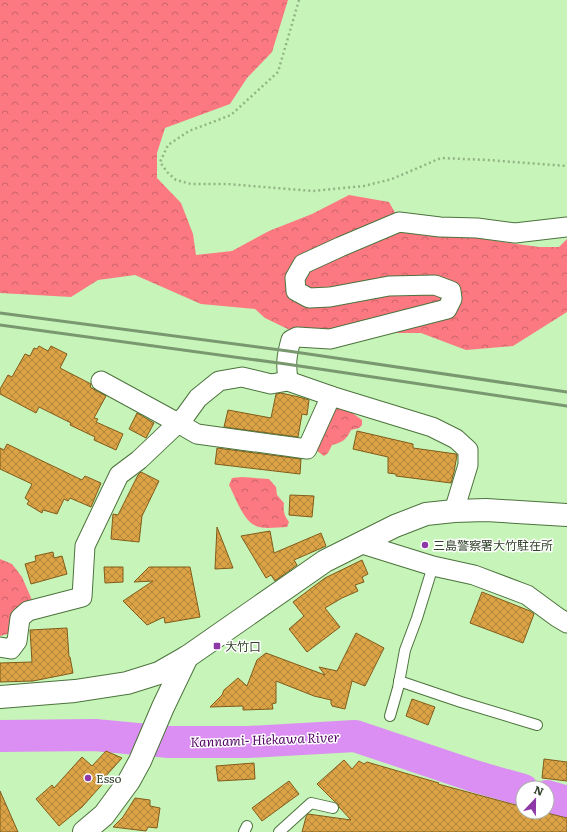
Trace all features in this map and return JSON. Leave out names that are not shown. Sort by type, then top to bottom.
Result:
[{"type":"main road","points":[[0,697],[75,691],[128,683],[159,673],[187,657],[325,562],[359,543],[395,526],[426,514],[486,510],[567,515]]},
{"type":"main road","points":[[84,832],[104,815],[129,781],[140,761],[162,707],[187,657]]},
{"type":"street","points":[[288,381],[286,364],[291,340],[297,337],[330,339],[381,327],[447,309],[452,299],[451,291],[435,285],[389,286],[330,297],[309,298],[296,291],[295,278],[303,264],[340,246],[399,222],[440,227],[477,228],[515,234],[567,227]]},
{"type":"street","points":[[0,647],[11,649],[17,641],[20,618],[28,611],[82,597],[85,546],[119,475],[139,460],[178,423],[198,398],[218,381],[242,377],[272,384],[288,381],[331,396],[432,427],[456,439],[468,450],[468,465],[454,511]]},
{"type":"street","points":[[101,381],[198,434],[307,449],[331,396]]},
{"type":"street","points":[[359,543],[433,566],[474,575],[527,595],[567,623]]},
{"type":"lane","points":[[390,716],[405,650],[417,618],[433,566]]},
{"type":"lane","points":[[399,681],[537,725]]},
{"type":"lane","points":[[279,832],[311,803],[333,808]]},
{"type":"path","points":[[299,0],[278,72],[231,115],[189,130],[168,144],[160,162],[167,172],[176,180],[191,184],[227,184],[313,191],[364,186],[392,180],[441,158],[567,166]]},
{"type":"green space","points":[[0,0],[288,0],[272,52],[247,78],[230,104],[165,128],[157,153],[157,178],[181,203],[193,234],[196,255],[232,251],[269,231],[312,214],[349,195],[389,202],[398,218],[460,220],[489,240],[539,247],[559,247],[567,239],[567,312],[513,346],[466,350],[421,333],[296,333],[265,318],[255,309],[201,304],[135,275],[98,280],[71,297],[0,293]]},
{"type":"green space","points":[[335,406],[346,409],[356,415],[362,420],[362,425],[359,428],[351,430],[344,440],[332,445],[328,453],[324,456],[313,448]]},
{"type":"green space","points":[[242,477],[269,479],[276,487],[277,495],[284,503],[284,513],[289,522],[287,527],[262,528],[249,521],[241,510],[229,485],[232,478]]},
{"type":"green space","points":[[0,559],[12,564],[22,577],[32,600],[20,614],[14,632],[0,636]]},
{"type":"building","points":[[39,346],[48,351],[51,346],[67,354],[60,368],[91,384],[90,387],[106,396],[94,418],[98,419],[96,422],[123,434],[116,450],[94,440],[95,437],[70,425],[71,423],[39,407],[36,413],[0,394],[0,389],[8,375],[12,377],[25,354],[30,356],[34,348],[37,349]]},
{"type":"building","points":[[281,393],[309,400],[307,415],[302,414],[298,437],[224,427],[228,410],[271,418],[276,394]]},
{"type":"building","points":[[137,413],[154,423],[146,438],[129,429]]},
{"type":"building","points":[[357,431],[413,444],[413,448],[456,454],[451,483],[396,476],[396,474],[388,473],[388,457],[353,449]]},
{"type":"building","points":[[7,444],[82,480],[85,476],[101,483],[91,507],[70,498],[68,501],[64,499],[57,514],[43,510],[42,513],[27,504],[29,501],[25,498],[32,484],[0,469],[0,448],[4,450]]},
{"type":"building","points":[[217,448],[301,459],[300,474],[215,464]]},
{"type":"building","points":[[141,472],[159,481],[142,516],[139,542],[111,539],[113,514],[118,515],[138,475]]},
{"type":"building","points":[[290,495],[314,496],[312,517],[289,515]]},
{"type":"building","points":[[217,527],[233,568],[215,569]]},
{"type":"building","points":[[270,531],[274,553],[321,533],[326,546],[294,560],[297,565],[275,581],[271,575],[266,578],[241,536]]},
{"type":"building","points":[[53,552],[54,558],[62,556],[67,574],[31,584],[25,564],[36,561],[35,556]]},
{"type":"building","points":[[362,560],[368,574],[362,577],[364,582],[355,585],[358,591],[325,608],[340,627],[307,652],[289,629],[304,616],[293,602],[325,578]]},
{"type":"building","points":[[104,567],[123,567],[123,582],[105,583]]},
{"type":"building","points":[[149,567],[190,567],[200,617],[165,623],[164,617],[147,625],[123,601],[153,581],[134,582]]},
{"type":"building","points":[[482,592],[530,611],[534,614],[523,643],[470,623]]},
{"type":"building","points":[[67,628],[69,657],[73,673],[33,681],[0,682],[0,663],[32,662],[30,630]]},
{"type":"building","points":[[356,633],[384,648],[365,686],[352,681],[345,709],[332,706],[331,700],[314,696],[276,681],[276,703],[272,704],[273,709],[243,710],[243,706],[210,707],[222,695],[224,690],[238,678],[247,686],[257,660],[266,653],[325,675],[319,667],[337,671]]},
{"type":"building","points":[[412,699],[435,707],[428,725],[406,716]]},
{"type":"building","points":[[106,751],[122,758],[105,777],[107,779],[82,807],[59,826],[36,799],[52,785],[54,788],[82,757],[92,766]]},
{"type":"building","points":[[544,759],[567,762],[567,781],[542,778]]},
{"type":"building","points":[[344,760],[352,769],[359,761],[364,764],[367,762],[439,783],[438,784],[515,805],[515,820],[555,820],[555,815],[567,818],[567,832],[302,832],[308,814],[351,820],[338,804],[317,784]]},
{"type":"building","points":[[254,763],[255,779],[218,781],[216,766]]},
{"type":"building","points":[[289,781],[299,794],[262,821],[252,808]]},
{"type":"building","points":[[0,791],[18,832],[0,832]]},
{"type":"building","points":[[135,798],[150,800],[150,806],[160,808],[157,828],[148,827],[146,831],[113,827],[123,817]]},
{"type":"waterway","name":"Kannami- Hiekawa River","points":[[0,736],[95,735],[169,742],[248,742],[355,736],[474,776],[515,788]]},
{"type":"waterway","name":"Kannami- Hiekawa River","points":[[555,798],[567,802]]},
{"type":"railway","points":[[0,313],[288,351],[567,392]]},
{"type":"railway","points":[[0,325],[286,364],[567,406]]},
{"type":"place","name":"三島警察署大竹駐在所","points":[[425,545]]},
{"type":"place","name":"大竹口","points":[[217,646]]},
{"type":"place","name":"Esso","points":[[88,778]]}]
